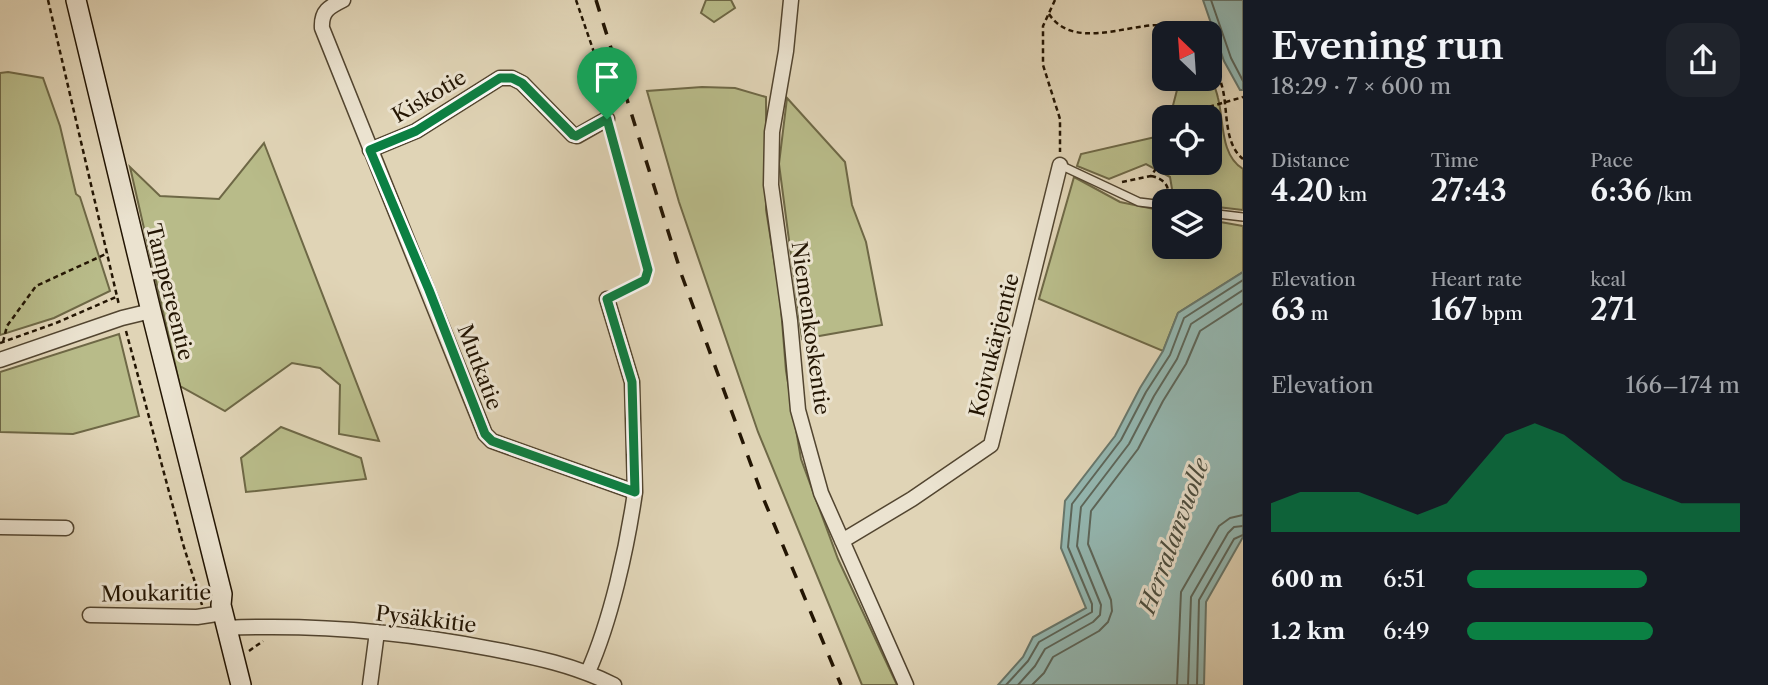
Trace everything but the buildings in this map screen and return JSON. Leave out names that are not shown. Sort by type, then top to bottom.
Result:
[{"type":"main road","name":"Tampereentie","points":[[76,0],[241,685]]},
{"type":"main road","name":"Tampereentie","points":[[223,616],[246,652],[253,685]]},
{"type":"street","name":"Mutkatie","points":[[343,0],[327,8],[321,18],[322,28],[485,434],[492,441],[635,492]]},
{"type":"street","name":"Niemenkoskentie","points":[[791,0],[786,51],[772,132],[771,185],[790,321],[798,410],[821,493],[906,685]]},
{"type":"street","name":"Kiskotie","points":[[370,150],[416,131],[500,78],[512,78],[522,83],[573,135],[576,136],[607,119]]},
{"type":"street","name":"Koivukärjentie","points":[[842,541],[912,499],[991,445],[1060,165]]},
{"type":"street","points":[[588,672],[597,652],[629,535],[635,492],[632,382],[607,299]]},
{"type":"street","points":[[0,360],[150,310]]},
{"type":"street","points":[[0,527],[66,528]]},
{"type":"street","name":"Moukaritie","points":[[90,615],[223,616]]},
{"type":"street","name":"Pysäkkitie","points":[[223,616],[264,627],[439,638],[544,659],[588,672],[614,685]]},
{"type":"street","points":[[370,685],[377,632]]},
{"type":"lane","points":[[1060,165],[1139,202],[1152,204]]},
{"type":"lane","points":[[1222,215],[1243,217]]},
{"type":"path","points":[[48,0],[122,318],[183,544],[223,616]]},
{"type":"path","points":[[576,0],[609,96],[607,119],[648,270],[645,280],[607,299]]},
{"type":"path","points":[[1055,0],[1043,26],[1043,65],[1060,119],[1060,165]]},
{"type":"path","points":[[1049,14],[1056,25],[1072,32],[1106,33],[1152,25]]},
{"type":"path","points":[[1222,85],[1231,137],[1238,155],[1243,159]]},
{"type":"path","points":[[1214,105],[1243,97]]},
{"type":"path","points":[[1103,186],[1151,176],[1161,178],[1168,189]]},
{"type":"path","points":[[2,343],[7,326],[36,286],[108,253]]},
{"type":"path","points":[[2,343],[117,297]]},
{"type":"path","points":[[246,652],[264,640],[264,627]]},
{"type":"green space","points":[[706,0],[731,0],[735,8],[714,22],[701,13]]},
{"type":"green space","points":[[0,73],[43,78],[60,126],[76,194],[80,197],[110,291],[54,318],[0,335]]},
{"type":"green space","points":[[702,87],[735,88],[766,97],[766,210],[780,296],[786,371],[801,459],[838,559],[897,685],[862,685],[758,432],[679,202],[647,91]]},
{"type":"green space","points":[[1177,91],[1216,91],[1219,105],[1173,105]]},
{"type":"green space","points":[[787,98],[845,162],[852,205],[866,242],[882,325],[802,339],[779,164]]},
{"type":"green space","points":[[1222,124],[1230,155],[1243,169],[1243,210],[1222,208],[1222,189],[1172,189],[1170,177],[1166,175],[1222,175]]},
{"type":"green space","points":[[1152,138],[1152,167],[1146,164],[1109,179],[1077,166],[1081,154]]},
{"type":"green space","points":[[264,143],[379,441],[339,434],[340,385],[320,368],[292,363],[225,411],[180,386],[130,167],[160,196],[219,199]]},
{"type":"green space","points":[[1074,177],[1120,202],[1152,209],[1152,259],[1222,259],[1222,222],[1243,226],[1243,272],[1178,313],[1163,351],[1039,299]]},
{"type":"green space","points":[[119,334],[139,416],[73,434],[0,432],[0,372]]},
{"type":"green space","points":[[281,427],[361,458],[366,479],[246,492],[241,458]]},
{"type":"water","points":[[1203,0],[1243,0],[1243,90],[1240,90],[1222,55],[1222,21],[1210,21]]},
{"type":"water","name":"Herralanvuolle","points":[[1243,272],[1243,537],[1206,602],[1204,685],[998,685],[1023,657],[1033,637],[1086,608],[1061,548],[1065,501],[1115,436],[1163,351],[1178,313]]},
{"type":"railway","points":[[596,0],[682,276],[764,500],[841,685]]},
{"type":"route","points":[[500,78],[512,78],[522,83],[570,134],[576,136],[607,119],[648,270],[645,280],[607,299],[632,382],[635,492],[492,441],[485,434],[429,290],[370,150],[444,116],[500,78]]}]
